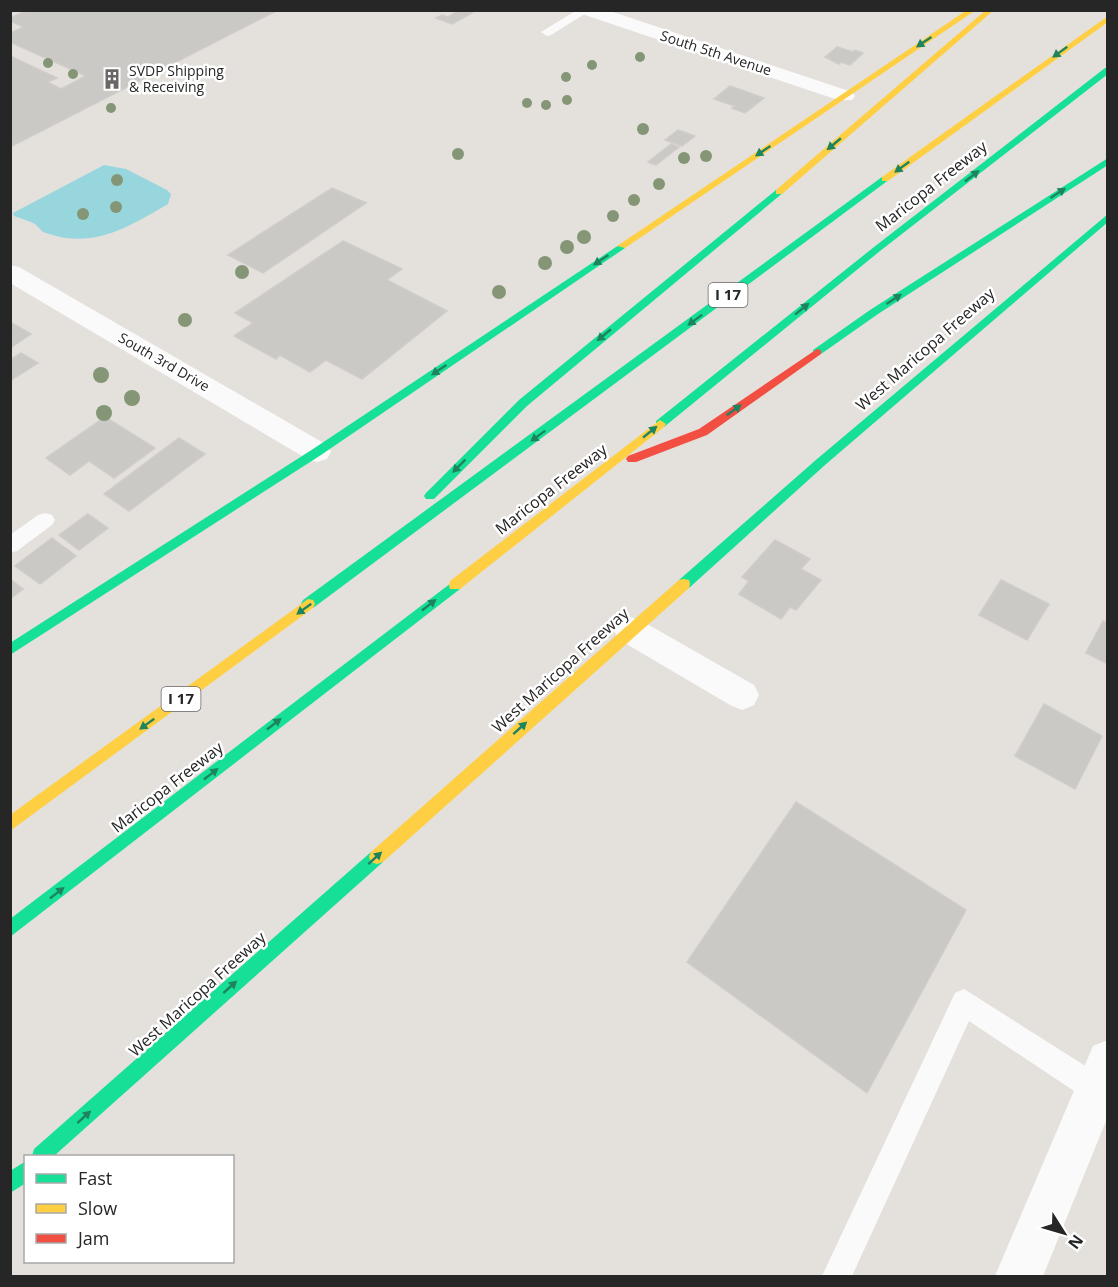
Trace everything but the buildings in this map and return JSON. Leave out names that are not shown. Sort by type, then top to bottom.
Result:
[{"type":"main road","points":[[10,650],[317,452],[973,10]]},
{"type":"main road","points":[[351,574],[523,403],[780,190],[991,10]]},
{"type":"main road","name":"Maricopa Freeway","points":[[10,824],[831,218],[1107,18]]},
{"type":"main road","name":"Maricopa Freeway","points":[[10,929],[605,469],[877,249],[1107,70]]},
{"type":"main road","points":[[605,469],[704,432],[874,312],[1107,161]]},
{"type":"main road","name":"West Maricopa Freeway","points":[[42,1155],[630,630],[873,416],[1107,217]]},
{"type":"main road","points":[[10,1184],[24,1172]]},
{"type":"street","name":"South 5th Avenue","points":[[587,10],[845,96]]},
{"type":"street","name":"South 3rd Drive","points":[[10,272],[317,452]]},
{"type":"street","points":[[630,630],[742,695]]},
{"type":"street","points":[[1019,1276],[1102,1075]]},
{"type":"lane","points":[[547,32],[587,10]]},
{"type":"lane","points":[[10,546],[45,520]]},
{"type":"lane","points":[[840,1275],[964,1002],[1102,1075]]},
{"type":"water","points":[[104,165],[126,169],[167,190],[171,194],[168,204],[111,233],[80,239],[63,238],[44,232],[34,224],[14,216],[13,213]]},
{"type":"traffic: fast","points":[[660,424],[877,249],[1108,70]]},
{"type":"traffic: fast","points":[[817,352],[874,312],[1108,161]]},
{"type":"traffic: fast","points":[[308,604],[885,179]]},
{"type":"traffic: fast","points":[[430,496],[523,403],[779,192]]},
{"type":"traffic: fast","points":[[684,584],[821,462],[1108,217]]},
{"type":"traffic: fast","points":[[10,650],[317,452],[622,246]]},
{"type":"traffic: fast","points":[[10,929],[455,585]]},
{"type":"traffic: fast","points":[[42,1155],[377,857]]},
{"type":"traffic: fast","points":[[10,1184],[24,1172]]},
{"type":"traffic: slow","points":[[622,246],[973,10]]},
{"type":"traffic: slow","points":[[779,192],[991,10]]},
{"type":"traffic: slow","points":[[885,179],[1108,18]]},
{"type":"traffic: slow","points":[[455,585],[660,424]]},
{"type":"traffic: slow","points":[[377,857],[684,584]]},
{"type":"traffic: slow","points":[[10,824],[308,604]]},
{"type":"traffic: jam","points":[[632,459],[703,432],[817,352]]},
{"type":"place","name":"SVDP Shipping & Receiving","points":[[112,79]]}]
